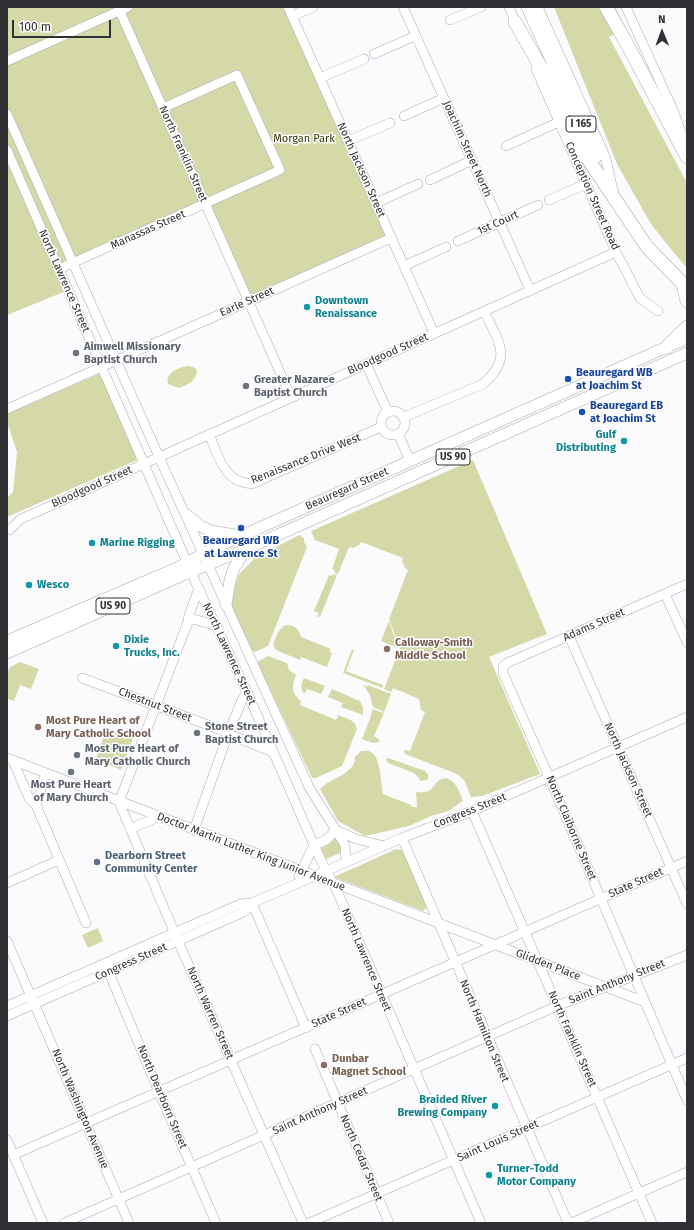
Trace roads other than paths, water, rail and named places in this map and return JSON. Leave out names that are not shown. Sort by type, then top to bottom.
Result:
[{"type":"highway","name":"I 165","points":[[528,7],[615,198]]},
{"type":"highway","points":[[606,7],[687,157]]},
{"type":"highway","points":[[515,22],[554,90],[586,156],[647,247],[686,287],[687,301]]},
{"type":"highway","name":"US 90","points":[[666,347],[687,327]]},
{"type":"main road","name":"Beauregard Street","points":[[7,653],[189,567],[203,554],[687,338]]},
{"type":"main road","name":"Beauregard Street","points":[[7,641],[189,567],[208,565],[246,549],[687,353]]},
{"type":"main road","points":[[372,478],[405,470],[468,443],[478,442],[483,444],[485,437],[488,434],[546,407],[570,390]]},
{"type":"main road","points":[[187,515],[200,526],[212,531],[242,536]]},
{"type":"main road","points":[[226,605],[230,580],[234,568],[246,549]]},
{"type":"street","name":"North Jackson Street","points":[[288,7],[434,333]]},
{"type":"street","points":[[292,16],[313,7]]},
{"type":"street","name":"Joachim Street North","points":[[403,7],[530,290]]},
{"type":"street","points":[[450,20],[480,7]]},
{"type":"street","name":"Conception Street Road","points":[[509,7],[616,252],[640,298],[658,311]]},
{"type":"street","points":[[538,7],[605,156],[615,198]]},
{"type":"street","points":[[626,7],[673,110],[687,148]]},
{"type":"street","points":[[7,61],[122,8]]},
{"type":"street","name":"North Franklin Street","points":[[122,8],[163,108],[291,397]]},
{"type":"street","points":[[374,54],[416,36]]},
{"type":"street","points":[[320,78],[364,58]]},
{"type":"street","name":"Manassas Street","points":[[59,269],[280,170],[237,75],[163,108]]},
{"type":"street","points":[[404,116],[444,98]]},
{"type":"street","name":"North Lawrence Street","points":[[7,114],[159,457],[187,515],[203,554],[309,787],[345,845],[346,862]]},
{"type":"street","points":[[506,146],[559,122]]},
{"type":"street","points":[[348,141],[390,123]]},
{"type":"street","name":"North Lawrence Street","points":[[7,150],[189,567],[217,626],[314,845],[334,884],[481,1223]]},
{"type":"street","points":[[430,180],[472,160]]},
{"type":"street","points":[[376,203],[418,184]]},
{"type":"street","points":[[549,200],[586,184]]},
{"type":"street","name":"1st Court","points":[[458,241],[538,205]]},
{"type":"street","name":"Earle Street","points":[[7,409],[391,238]]},
{"type":"street","points":[[404,266],[446,247]]},
{"type":"street","name":"Bloodgood Street","points":[[9,530],[20,519],[616,252]]},
{"type":"street","points":[[404,418],[483,384],[493,376],[499,365],[502,353],[484,311]]},
{"type":"street","points":[[366,364],[388,412]]},
{"type":"street","points":[[395,411],[402,414],[404,418],[404,428],[398,434],[390,435],[384,431],[381,424],[382,416],[388,412],[395,411]]},
{"type":"street","name":"Renaissance Drive West","points":[[209,434],[225,469],[232,477],[240,482],[252,484],[382,427]]},
{"type":"street","points":[[398,434],[410,461]]},
{"type":"street","name":"Adams Street","points":[[503,667],[507,663],[687,584]]},
{"type":"street","points":[[120,802],[188,622],[189,615],[199,588]]},
{"type":"street","points":[[665,594],[687,642]]},
{"type":"street","points":[[188,622],[194,619],[217,626]]},
{"type":"street","name":"North Jackson Street","points":[[569,636],[687,904]]},
{"type":"street","name":"North Claiborne Street","points":[[503,667],[502,673],[549,777],[687,1100]]},
{"type":"street","name":"Chestnut Street","points":[[82,678],[224,731],[273,752]]},
{"type":"street","points":[[194,830],[228,734],[246,692]]},
{"type":"street","name":"Congress Street","points":[[7,1006],[33,999],[177,937],[244,912],[252,903],[295,884],[402,838],[472,811],[687,717]]},
{"type":"street","points":[[10,760],[29,798],[36,805],[86,923]]},
{"type":"street","name":"Doctor Martin Luther King Junior Avenue","points":[[10,760],[495,945]]},
{"type":"street","points":[[36,805],[46,773]]},
{"type":"street","name":"North Warren Street","points":[[120,802],[130,829],[302,1223]]},
{"type":"street","name":"North Franklin Street","points":[[472,811],[652,1223]]},
{"type":"street","points":[[130,829],[158,816]]},
{"type":"street","points":[[295,884],[314,845],[326,840],[336,830],[356,839],[384,846]]},
{"type":"street","name":"North Hamilton Street","points":[[402,838],[487,1037],[569,1223]]},
{"type":"street","points":[[7,883],[59,860]]},
{"type":"street","name":"State Street","points":[[13,1155],[687,861]]},
{"type":"street","points":[[252,903],[306,1028]]},
{"type":"street","name":"North Washington Avenue","points":[[7,941],[129,1223]]},
{"type":"street","name":"Glidden Place","points":[[495,945],[645,1002]]},
{"type":"street","name":"Saint Anthony Street","points":[[64,1223],[557,1006],[687,955]]},
{"type":"street","name":"North Dearborn Street","points":[[107,967],[216,1223]]},
{"type":"street","name":"Congress Street","points":[[7,1016],[33,999]]},
{"type":"street","name":"North Cedar Street","points":[[315,1049],[389,1223]]},
{"type":"street","name":"Saint Louis Street","points":[[309,1223],[687,1058]]},
{"type":"street","points":[[7,1140],[43,1223]]},
{"type":"street","points":[[569,1223],[687,1172]]},
{"type":"place","name":"Downtown Renaissance","points":[[307,307]]},
{"type":"place","name":"Aimwell Missionary Baptist Church","points":[[76,353]]},
{"type":"place","name":"Beauregard WB at Joachim St","points":[[568,379]]},
{"type":"place","name":"Greater Nazaree Baptist Church","points":[[246,386]]},
{"type":"place","name":"Beauregard EB at Joachim St","points":[[582,412]]},
{"type":"place","name":"Gulf Distributing","points":[[624,441]]},
{"type":"place","name":"Beauregard WB at Lawrence St","points":[[241,528]]},
{"type":"place","name":"Marine Rigging","points":[[92,543]]},
{"type":"place","name":"Wesco","points":[[29,585]]},
{"type":"place","name":"Dixie Trucks, Inc.","points":[[116,646]]},
{"type":"place","name":"Calloway-Smith Middle School","points":[[387,649]]},
{"type":"place","name":"Most Pure Heart of Mary Catholic School","points":[[38,727]]},
{"type":"place","name":"Stone Street Baptist Church","points":[[197,733]]},
{"type":"place","name":"Most Pure Heart of Mary Catholic Church","points":[[77,755]]},
{"type":"place","name":"Most Pure Heart of Mary Church","points":[[71,772]]},
{"type":"place","name":"Dearborn Street Community Center","points":[[97,862]]},
{"type":"place","name":"Dunbar Magnet School","points":[[324,1065]]},
{"type":"place","name":"Braided River Brewing Company","points":[[495,1106]]},
{"type":"place","name":"Turner-Todd Motor Company","points":[[489,1175]]},
{"type":"park label","name":"Morgan Park","points":[[304,139]]}]
